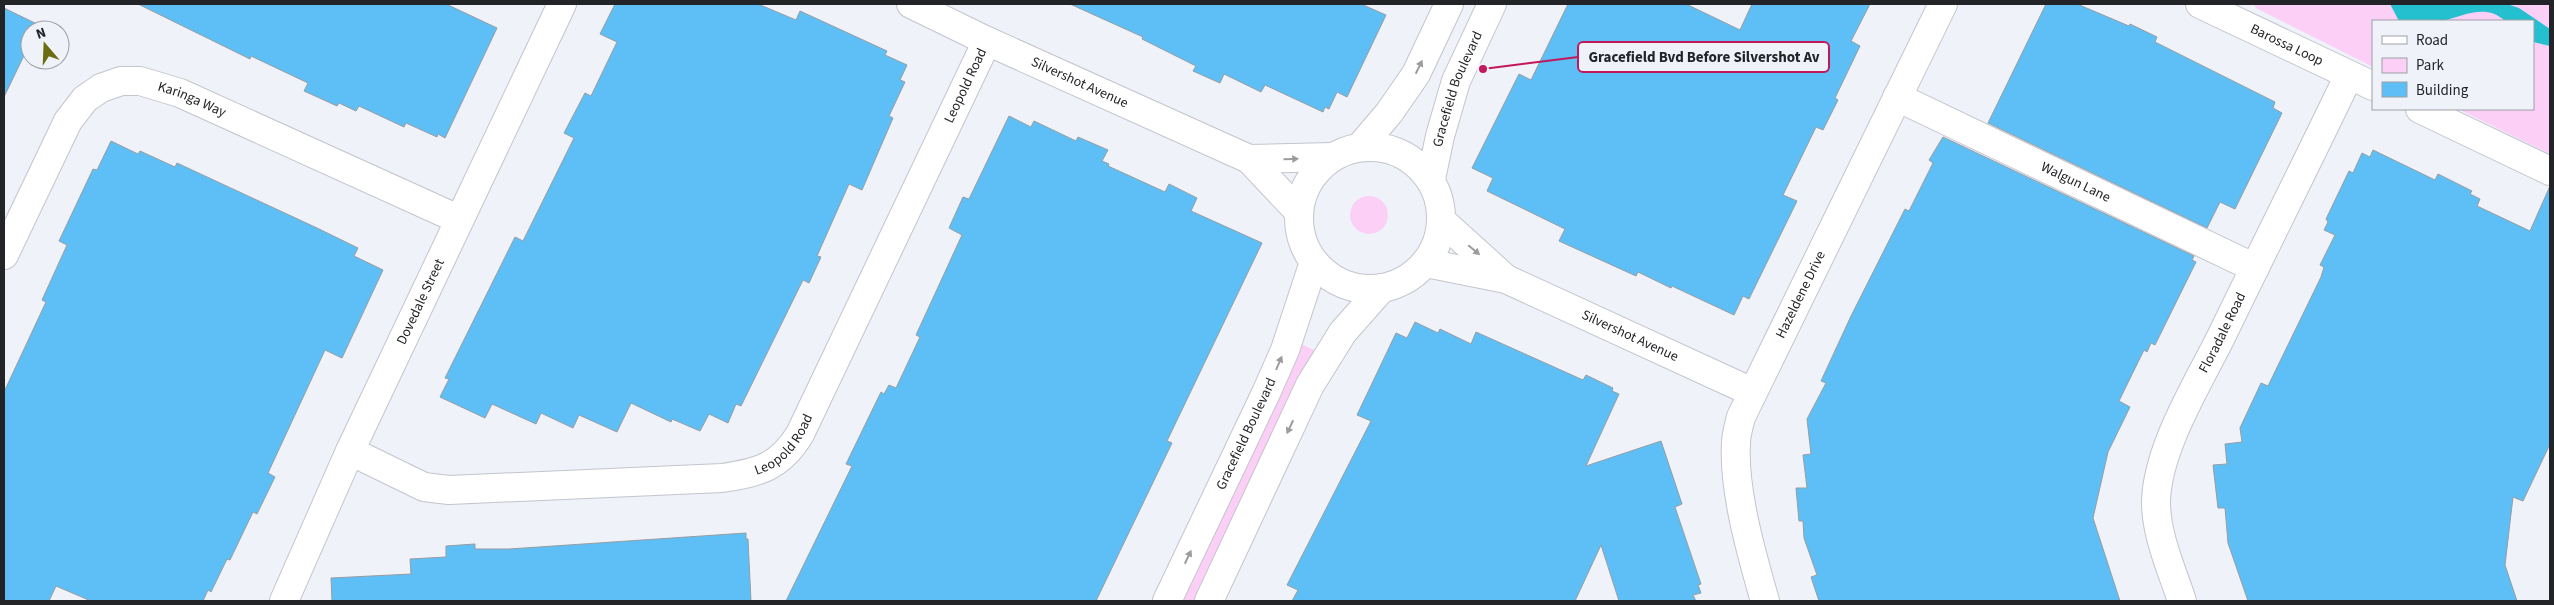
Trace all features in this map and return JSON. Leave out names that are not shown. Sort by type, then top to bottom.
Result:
[{"type":"street","name":"Dovedale Street","points":[[284,601],[350,451],[458,219],[562,4]]},
{"type":"street","name":"Silvershot Avenue","points":[[911,4],[987,41],[1249,159],[1299,212]]},
{"type":"street","points":[[1360,147],[1389,113],[1416,74],[1449,4]]},
{"type":"street","name":"Gracefield Boulevard","points":[[1431,179],[1440,136],[1456,81],[1492,4]]},
{"type":"street","name":"Hazeldene Drive","points":[[1765,601],[1749,542],[1738,474],[1736,443],[1741,417],[1943,4]]},
{"type":"street","name":"Barossa Loop","points":[[2200,4],[2361,80]]},
{"type":"street","name":"Leopold Road","points":[[350,451],[424,487],[448,490],[722,478],[756,472],[767,468],[786,453],[800,434],[987,41]]},
{"type":"street","name":"Karinga Way","points":[[4,255],[68,121],[92,93],[121,80],[140,81],[180,93],[458,219]]},
{"type":"street","name":"Floradale Road","points":[[2182,601],[2158,522],[2156,503],[2159,478],[2178,425],[2254,268],[2361,80]]},
{"type":"street","name":"Walgun Lane","points":[[1897,97],[2254,268]]},
{"type":"street","points":[[2422,110],[2550,171]]},
{"type":"street","points":[[1373,146],[1400,152],[1423,168],[1431,179],[1438,192],[1442,222],[1440,236],[1426,263],[1412,276],[1396,285],[1382,288],[1360,288],[1342,284],[1327,275],[1314,262],[1305,247],[1299,230],[1299,212],[1308,184],[1315,172],[1332,157],[1360,147],[1373,146]]},
{"type":"street","name":"Silvershot Avenue","points":[[1249,159],[1332,157]]},
{"type":"street","name":"Silvershot Avenue","points":[[1442,222],[1506,279]]},
{"type":"street","name":"Gracefield Boulevard","points":[[1167,601],[1274,376],[1314,262]]},
{"type":"street","name":"Silvershot Avenue","points":[[1426,263],[1506,279],[1752,392]]},
{"type":"street","points":[[1209,601],[1310,385],[1342,332],[1382,288]]},
{"type":"green space","points":[[2254,4],[2550,4],[2550,154],[2460,110],[2534,110],[2534,20],[2372,20],[2372,66],[2256,8]]},
{"type":"green space","points":[[1369,196],[1383,201],[1388,215],[1383,229],[1369,234],[1355,229],[1350,215],[1355,201]]},
{"type":"green space","points":[[1301,344],[1314,350],[1195,601],[1180,601]]},
{"type":"water","points":[[2390,4],[2507,4],[2519,8],[2550,29],[2550,46],[2534,42],[2534,20],[2504,20],[2490,13],[2475,12],[2446,20],[2398,20]]},
{"type":"building","points":[[138,4],[446,4],[497,28],[445,138],[438,134],[437,137],[406,123],[404,127],[359,106],[356,111],[339,103],[337,106],[304,91],[308,83],[251,56],[250,59]]},
{"type":"building","points":[[615,4],[758,4],[796,20],[800,11],[887,51],[885,55],[907,65],[900,80],[905,82],[889,116],[893,118],[862,190],[849,184],[817,256],[821,257],[809,283],[803,280],[741,406],[736,404],[728,423],[709,414],[700,431],[672,419],[671,422],[631,403],[617,432],[579,415],[573,428],[541,413],[536,424],[492,404],[485,418],[440,397],[449,379],[445,378],[515,237],[523,241],[574,138],[564,133],[585,93],[591,96],[617,42],[600,34]]},
{"type":"building","points":[[1070,4],[1361,4],[1386,15],[1347,97],[1337,92],[1329,109],[1325,107],[1323,112],[1265,85],[1261,92],[1224,74],[1220,83],[1193,71],[1196,66],[1142,39],[1143,37]]},
{"type":"building","points":[[1568,4],[1686,4],[1740,30],[1752,4],[1870,4],[1851,41],[1860,46],[1835,98],[1838,100],[1823,130],[1816,127],[1783,195],[1797,201],[1749,299],[1743,296],[1734,315],[1672,286],[1671,288],[1638,272],[1636,276],[1559,241],[1565,229],[1487,191],[1493,178],[1472,168],[1519,74],[1531,80]]},
{"type":"building","points":[[2046,4],[2077,4],[2129,26],[2130,24],[2157,37],[2155,42],[2275,102],[2273,108],[2282,113],[2235,209],[2220,202],[2207,228],[1988,123]]},
{"type":"building","points":[[4,8],[29,20],[20,20],[20,64],[4,97]]},
{"type":"building","points":[[1009,116],[1031,127],[1034,121],[1076,141],[1078,137],[1108,150],[1102,161],[1109,164],[1108,166],[1165,192],[1169,184],[1197,198],[1191,211],[1262,243],[1167,441],[1172,443],[1096,601],[786,601],[852,466],[846,464],[881,392],[884,394],[889,385],[896,388],[920,337],[916,335],[962,235],[949,228],[963,197],[969,199]]},
{"type":"building","points":[[1943,137],[2194,256],[2192,260],[2196,262],[2155,345],[2151,343],[2147,352],[2144,350],[2119,401],[2130,407],[2108,452],[2093,518],[2120,601],[1819,601],[1811,577],[1817,575],[1804,538],[1803,521],[1799,521],[1796,488],[1807,488],[1803,455],[1811,454],[1807,419],[1826,383],[1821,381],[1851,316],[1905,209],[1909,211],[1933,163],[1929,160]]},
{"type":"building","points":[[111,141],[138,154],[140,151],[175,167],[177,163],[317,228],[358,248],[354,256],[383,270],[342,358],[325,350],[268,473],[275,477],[257,514],[253,512],[230,560],[227,559],[211,592],[208,590],[203,601],[91,601],[56,586],[49,601],[4,601],[4,392],[46,302],[42,300],[67,245],[59,241],[93,169],[97,170]]},
{"type":"building","points":[[2373,150],[2435,180],[2438,174],[2472,191],[2470,194],[2480,199],[2477,206],[2530,231],[2550,186],[2550,444],[2523,501],[2513,497],[2505,565],[2517,601],[2248,601],[2228,543],[2225,508],[2218,508],[2213,465],[2227,464],[2225,444],[2242,442],[2240,428],[2261,383],[2268,386],[2321,277],[2324,267],[2320,265],[2335,235],[2324,230],[2328,222],[2326,219],[2349,171],[2353,173],[2362,153],[2370,157]]},
{"type":"building","points":[[1415,322],[1438,333],[1440,329],[1471,344],[1476,332],[1583,380],[1586,375],[1613,388],[1612,391],[1619,394],[1586,466],[1661,441],[1682,504],[1675,507],[1701,584],[1698,585],[1701,593],[1693,595],[1696,601],[1619,601],[1601,545],[1575,601],[1292,601],[1298,590],[1287,585],[1371,421],[1357,415],[1396,333],[1407,338]]},
{"type":"building","points":[[746,533],[746,539],[748,539],[751,601],[332,601],[331,578],[411,574],[410,559],[446,557],[446,546],[475,544],[475,549],[509,549]]},
{"type":"place","name":"Gracefield Bvd Before Silvershot Av","points":[[1483,69]]}]
